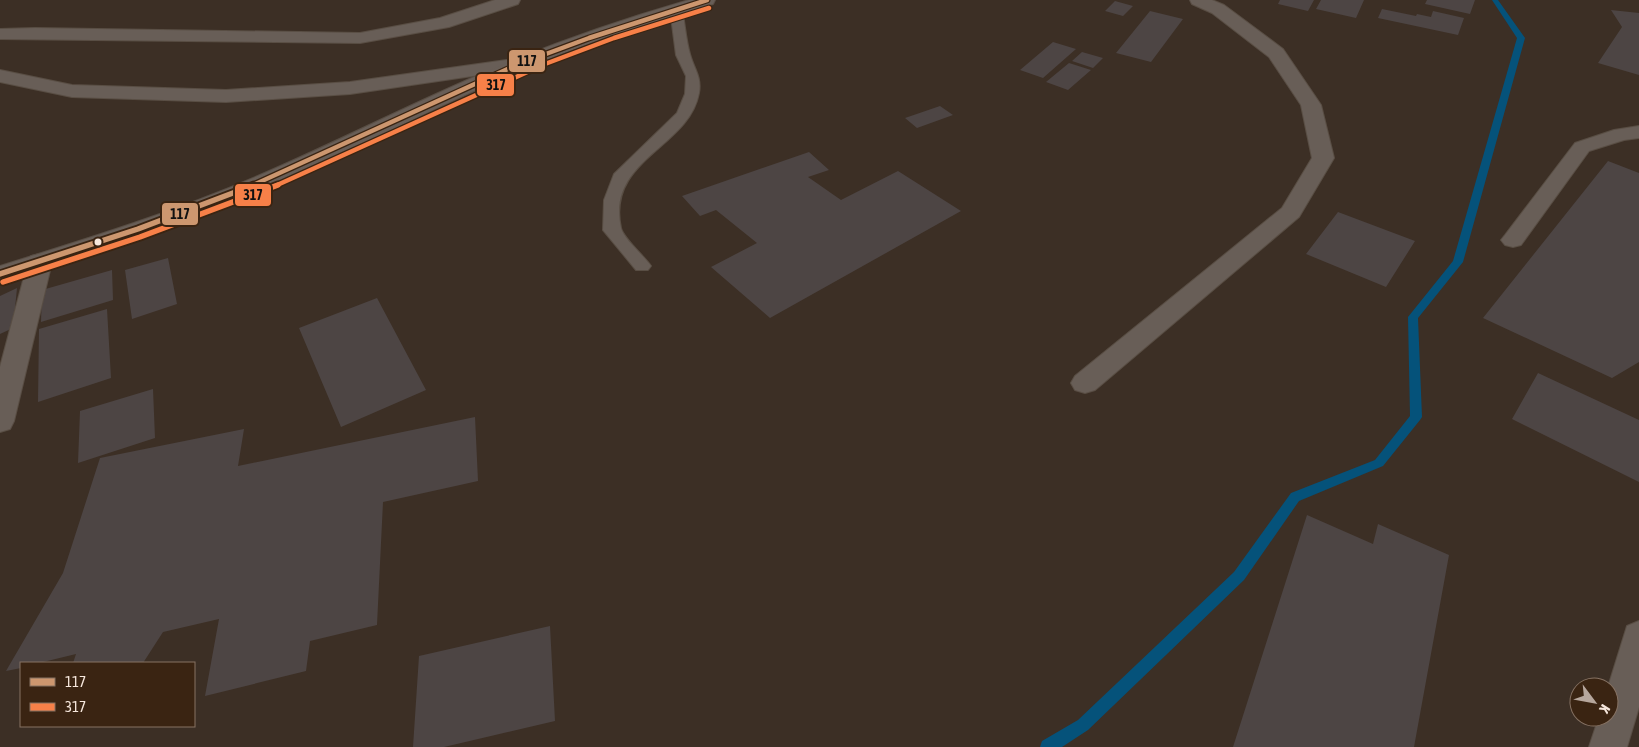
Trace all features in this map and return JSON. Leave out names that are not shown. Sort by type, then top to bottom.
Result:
[{"type":"street","points":[[0,34],[360,38],[443,23],[512,0]]},
{"type":"street","points":[[0,274],[136,232],[274,177],[520,64],[639,20],[707,0]]},
{"type":"street","points":[[1085,383],[1291,212],[1323,158],[1311,105],[1276,53],[1218,10],[1198,0]]},
{"type":"street","points":[[0,76],[72,91],[226,96],[350,88],[520,64]]},
{"type":"street","points":[[1513,240],[1582,147],[1621,134],[1639,132]]},
{"type":"street","points":[[0,420],[40,262]]},
{"type":"street","points":[[1608,747],[1625,693],[1639,637]]},
{"type":"lane","points":[[642,266],[612,230],[612,200],[620,177],[684,115],[692,94],[693,76],[683,54],[676,9]]},
{"type":"building","points":[[1280,0],[1314,0],[1308,11],[1278,4]]},
{"type":"building","points":[[1321,0],[1364,0],[1356,18],[1316,9]]},
{"type":"building","points":[[1427,0],[1475,0],[1470,14],[1425,4]]},
{"type":"building","points":[[1115,1],[1133,6],[1123,16],[1105,11]]},
{"type":"building","points":[[1382,9],[1431,17],[1433,11],[1464,18],[1458,35],[1378,18]]},
{"type":"building","points":[[1611,10],[1639,13],[1639,75],[1598,63],[1622,27]]},
{"type":"building","points":[[1150,11],[1183,19],[1151,62],[1116,53]]},
{"type":"building","points":[[1053,42],[1076,49],[1043,78],[1020,70]]},
{"type":"building","points":[[1082,52],[1103,58],[1093,68],[1072,61]]},
{"type":"building","points":[[1069,63],[1091,70],[1068,90],[1046,82]]},
{"type":"building","points":[[940,106],[953,115],[917,128],[905,118]]},
{"type":"building","points":[[809,152],[829,170],[808,177],[841,200],[898,171],[961,211],[770,318],[711,267],[757,243],[716,210],[700,216],[682,196]]},
{"type":"building","points":[[1608,161],[1639,173],[1639,362],[1612,378],[1483,318]]},
{"type":"building","points":[[1338,212],[1415,241],[1386,287],[1306,254]]},
{"type":"building","points":[[168,258],[177,304],[132,319],[125,270]]},
{"type":"building","points":[[112,270],[113,300],[41,322],[42,290]]},
{"type":"building","points":[[17,288],[13,328],[0,334],[0,296]]},
{"type":"building","points":[[377,298],[426,390],[341,427],[299,328]]},
{"type":"building","points":[[107,309],[111,378],[38,402],[39,329]]},
{"type":"building","points":[[1538,373],[1639,420],[1639,482],[1512,419]]},
{"type":"building","points":[[153,389],[155,438],[78,463],[80,411]]},
{"type":"building","points":[[475,417],[478,481],[383,502],[377,625],[310,641],[306,671],[205,696],[219,619],[163,632],[144,662],[73,662],[76,654],[43,662],[20,662],[20,668],[6,671],[63,573],[100,458],[244,429],[238,466]]},
{"type":"building","points":[[1307,515],[1373,544],[1378,524],[1449,555],[1414,747],[1233,747]]},
{"type":"building","points":[[550,626],[555,721],[444,747],[413,747],[419,656]]},
{"type":"waterway","points":[[1048,747],[1083,725],[1239,576],[1295,497],[1379,463],[1416,417],[1413,317],[1458,262],[1521,38],[1495,0]]},
{"type":"transit line","name":"117","points":[[0,274],[103,241],[206,204],[304,164],[519,64],[589,38],[707,0]]},
{"type":"transit line","name":"317","points":[[3,282],[140,237],[242,200],[307,173],[491,87],[545,64],[614,38],[709,8]]}]
